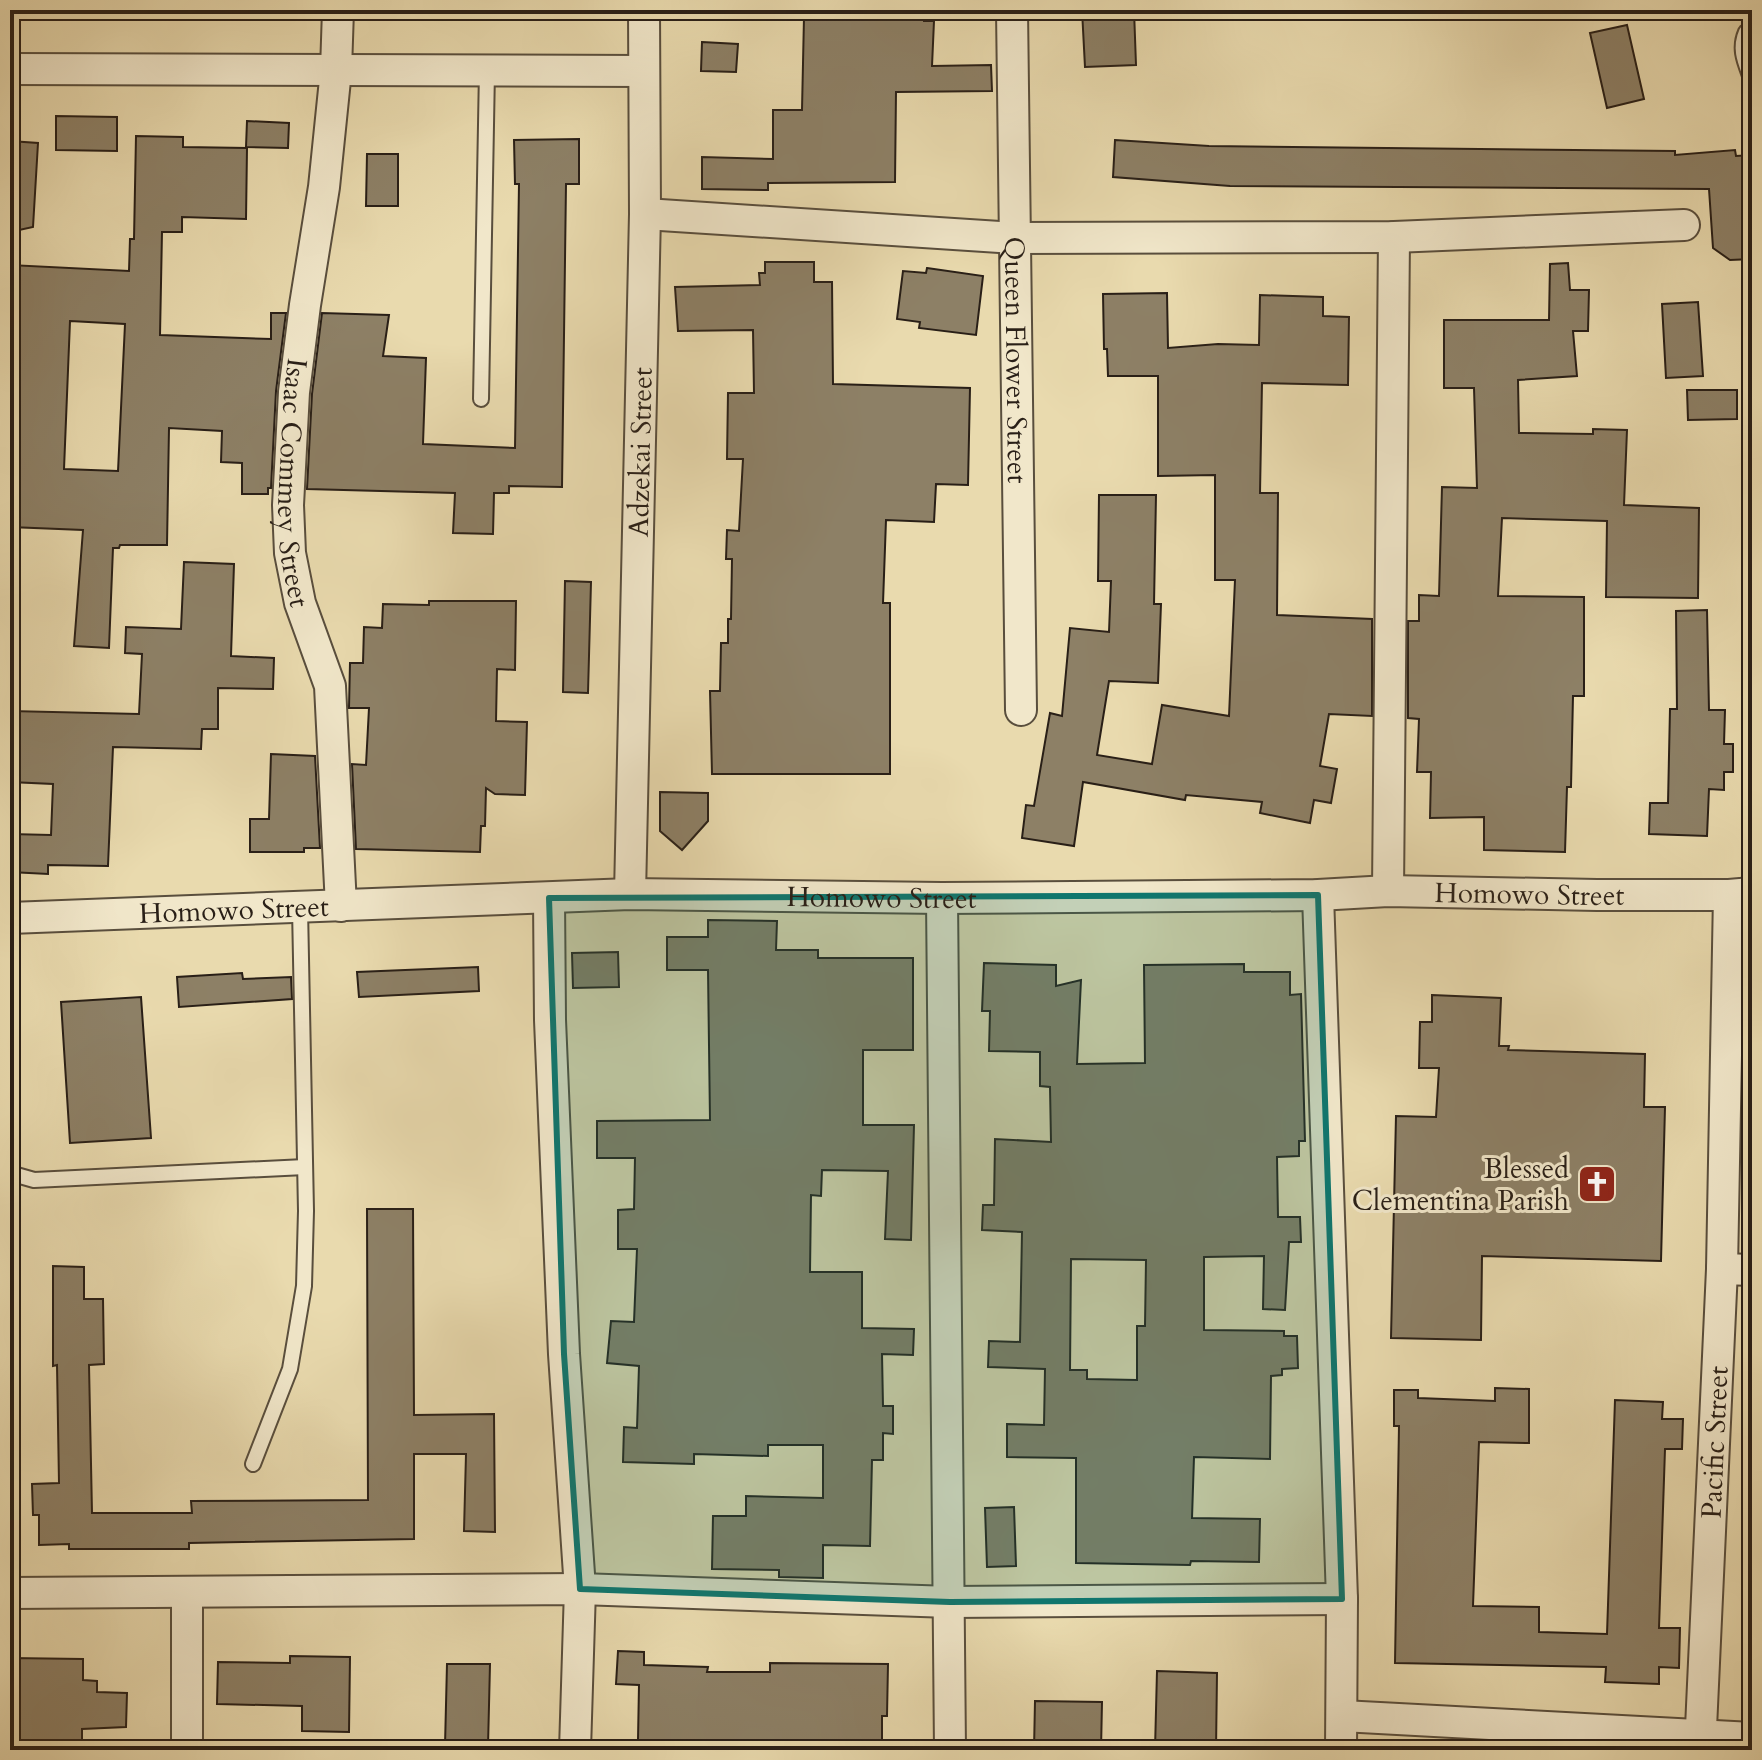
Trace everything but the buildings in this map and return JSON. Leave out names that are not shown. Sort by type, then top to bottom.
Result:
[{"type":"street","name":"Isaac Commey Street","points":[[338,10],[336,70],[324,187],[294,392],[288,505],[290,553],[300,603],[330,686],[341,906]]},
{"type":"street","name":"Adzekai Street","points":[[630,894],[645,214],[644,10]]},
{"type":"street","name":"Queen Flower Street","points":[[1012,10],[1021,710]]},
{"type":"street","points":[[10,69],[644,71]]},
{"type":"street","points":[[645,214],[1015,238],[1394,237],[1684,225]]},
{"type":"street","points":[[1388,891],[1394,237]]},
{"type":"street","name":"Homowo Street","points":[[10,918],[630,894],[942,898],[1318,895],[1388,891],[1741,894]]},
{"type":"street","name":"Pacific Street","points":[[1700,1742],[1741,894]]},
{"type":"street","points":[[1318,895],[1342,1599],[1341,1750]]},
{"type":"street","points":[[549,898],[550,1020],[562,1324],[580,1589],[575,1750]]},
{"type":"street","points":[[942,898],[950,1750]]},
{"type":"street","points":[[1722,1269],[1752,1270]]},
{"type":"street","points":[[10,1593],[580,1589],[950,1602],[1342,1599]]},
{"type":"street","points":[[187,1592],[187,1750]]},
{"type":"street","points":[[1342,1716],[1700,1742],[1752,1738]]},
{"type":"lane","points":[[1752,30],[1746,32],[1742,41],[1742,53],[1752,81]]},
{"type":"lane","points":[[481,399],[487,70]]},
{"type":"lane","points":[[253,1464],[290,1369],[304,1286],[300,908]]},
{"type":"lane","points":[[10,1164],[13,1174],[34,1180],[305,1167]]},
{"type":"highlighted area","points":[[1318,895],[1342,1599],[950,1602],[580,1589],[564,1354],[549,898]]},
{"type":"place","name":"Blessed Clementina Parish","points":[[1597,1184]]}]
